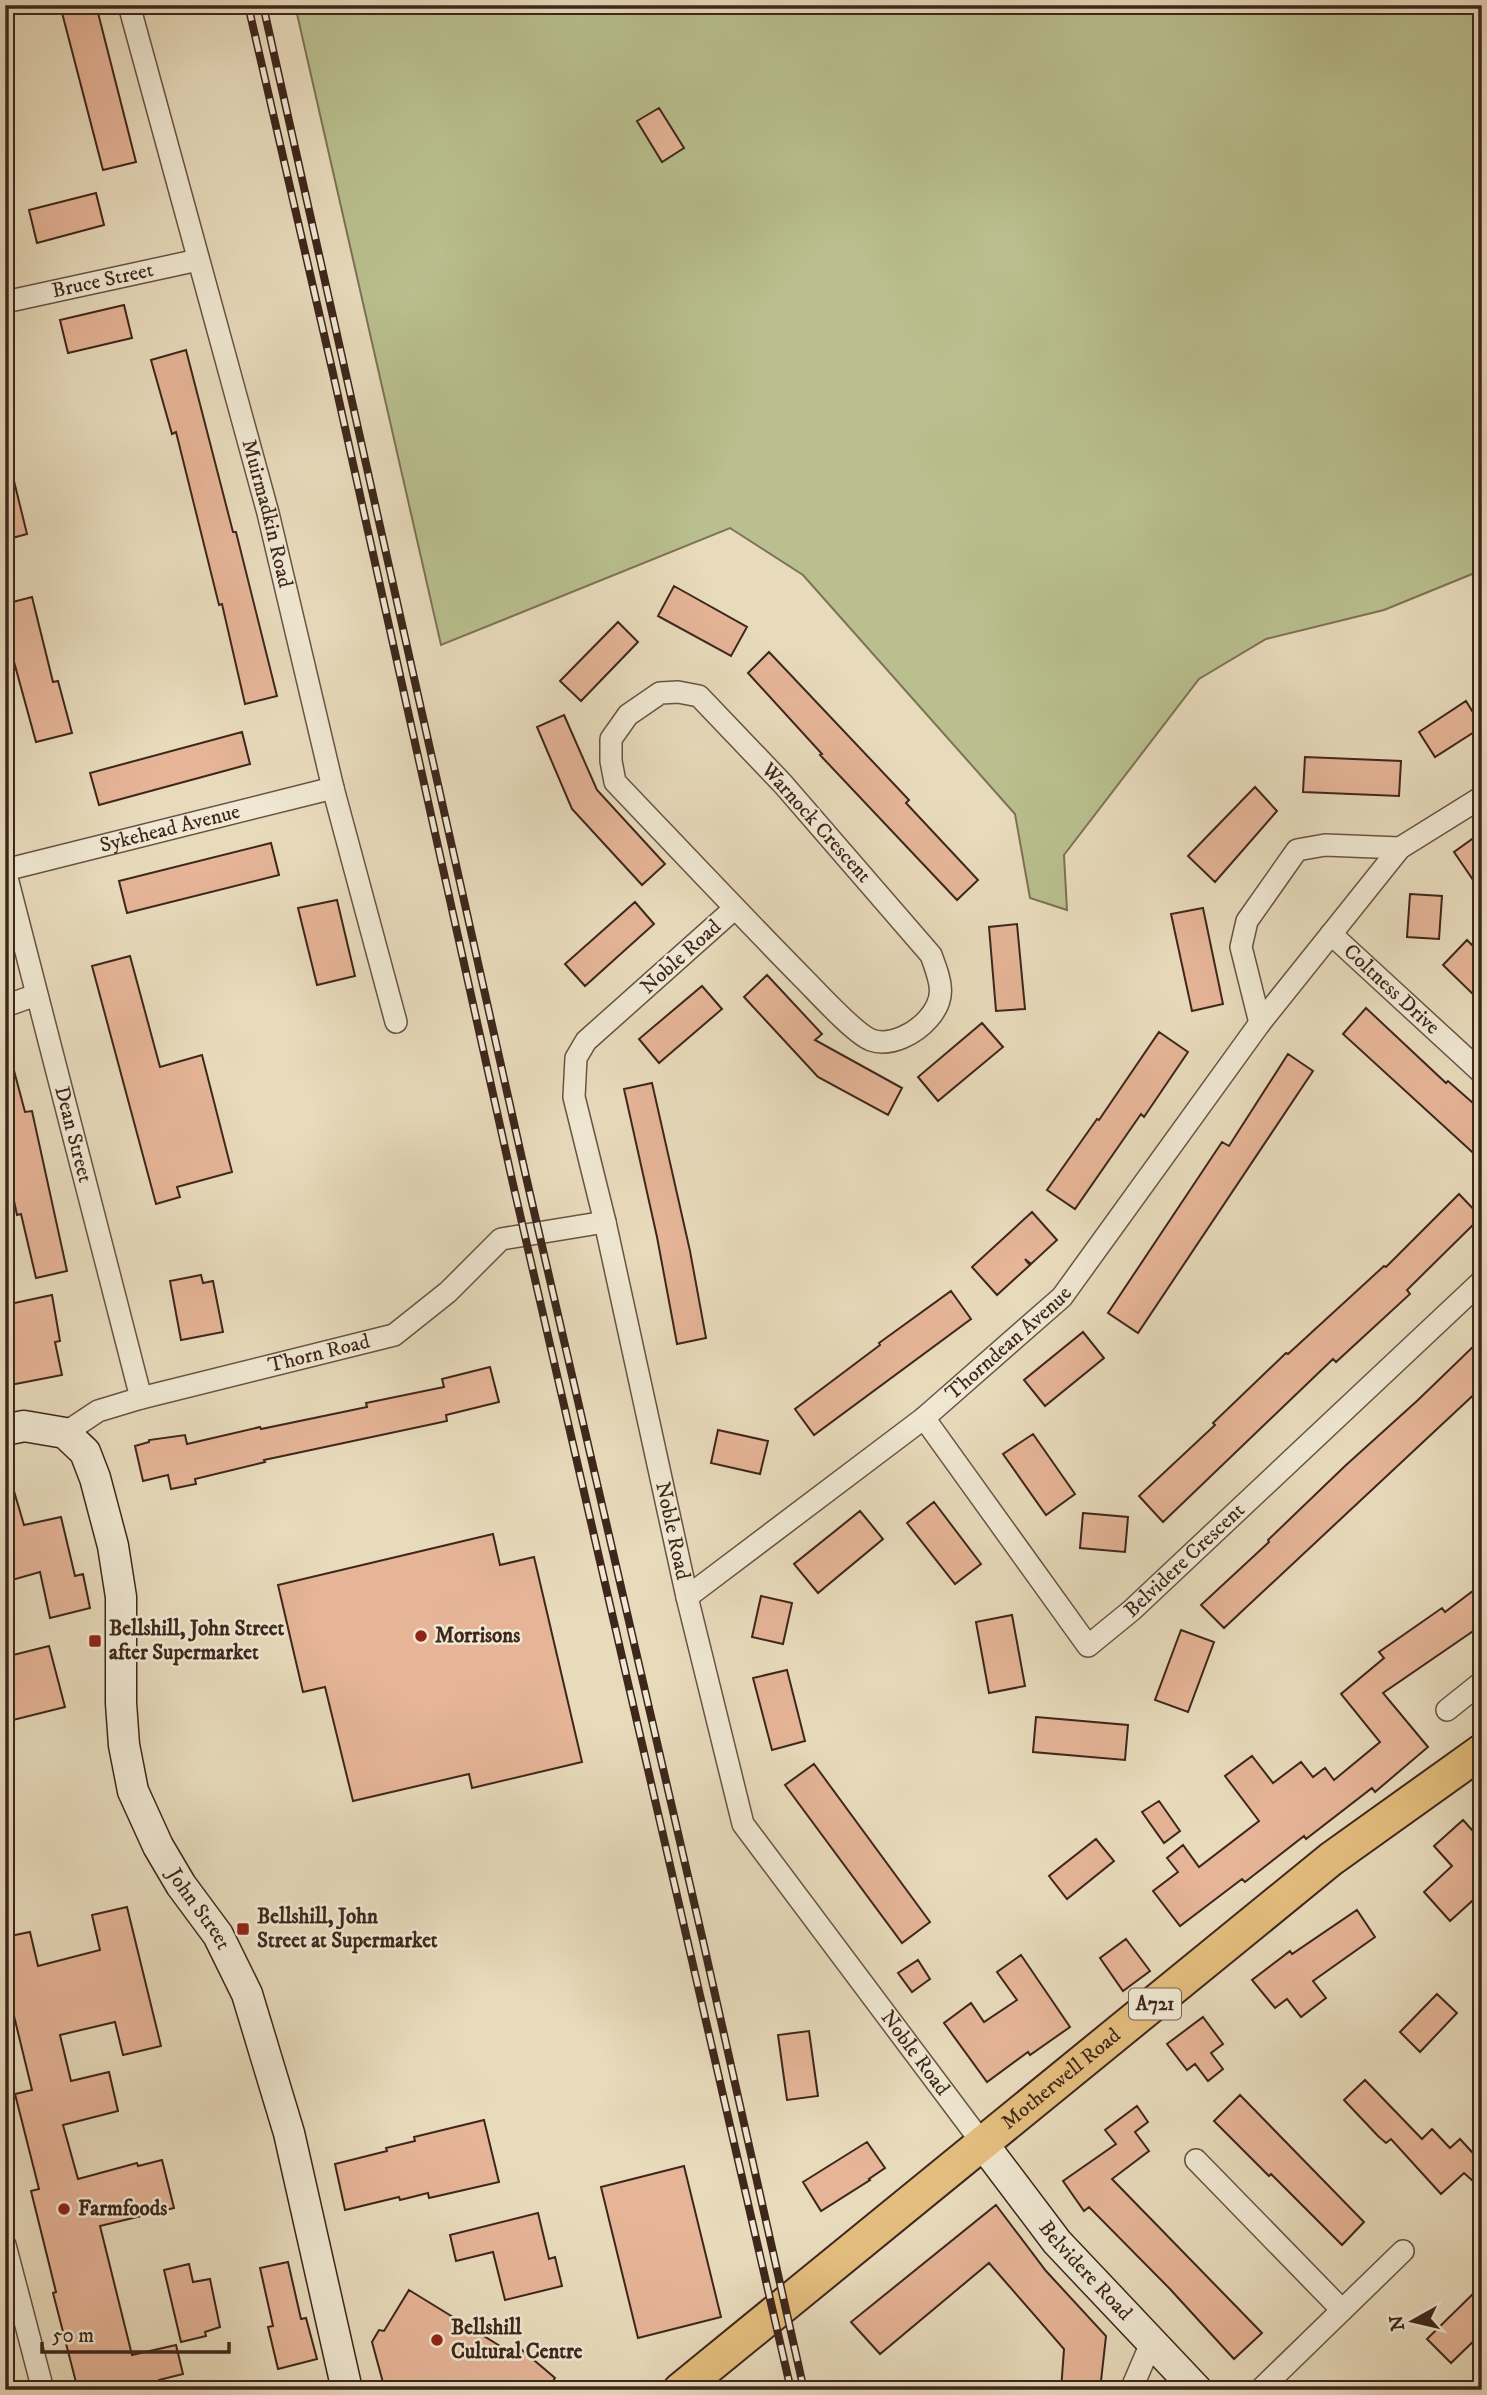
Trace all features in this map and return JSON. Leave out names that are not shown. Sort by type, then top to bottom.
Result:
[{"type":"main road","name":"Motherwell Road","points":[[681,2390],[1331,1859],[1477,1764]]},
{"type":"street","name":"Muirmadkin Road","points":[[129,5],[268,513],[333,788],[396,1022]]},
{"type":"street","name":"Bruce Street","points":[[5,302],[198,260]]},
{"type":"street","name":"Warnock Crescent","points":[[660,692],[699,696],[783,784],[932,955],[942,985],[939,1008],[922,1026],[904,1037],[887,1041],[870,1040],[840,1016],[734,909],[615,782],[611,739],[628,715],[660,692]]},
{"type":"street","name":"Sykehead Avenue","points":[[5,870],[333,788]]},
{"type":"street","name":"Thorndean Avenue","points":[[687,1597],[924,1418],[1062,1297],[1260,1023],[1400,848],[1482,797]]},
{"type":"street","points":[[1260,1023],[1241,947],[1247,921],[1297,850],[1325,845],[1400,848]]},
{"type":"street","name":"Dean Street","points":[[5,870],[141,1398]]},
{"type":"street","name":"Noble Road","points":[[734,909],[586,1041],[576,1058],[574,1097],[606,1222],[687,1597],[743,1824],[983,2144]]},
{"type":"street","name":"Coltness Drive","points":[[1331,934],[1482,1073]]},
{"type":"street","points":[[5,1006],[36,995]]},
{"type":"street","name":"Thorn Road","points":[[65,1433],[97,1411],[394,1335],[449,1292],[501,1239],[606,1222]]},
{"type":"street","name":"Belvidere Crescent","points":[[924,1418],[1088,1646],[1132,1610],[1482,1281]]},
{"type":"street","points":[[5,1430],[24,1426],[65,1433]]},
{"type":"street","name":"John Street","points":[[65,1433],[85,1452],[95,1478],[113,1546],[121,1597],[121,1703],[124,1745],[132,1791],[158,1846],[181,1885],[218,1935],[247,1994],[289,2133],[347,2390]]},
{"type":"street","points":[[1447,1710],[1482,1682]]},
{"type":"street","name":"Belvidere Road","points":[[983,2144],[1057,2242],[1197,2390]]},
{"type":"street","points":[[1196,2160],[1342,2310]]},
{"type":"street","points":[[5,2245],[43,2390]]},
{"type":"street","points":[[1260,2390],[1403,2251]]},
{"type":"street","points":[[1131,2390],[1152,2341]]},
{"type":"green space","points":[[295,5],[1482,5],[1482,570],[1384,610],[1266,639],[1199,679],[1064,855],[1067,910],[1030,898],[1015,814],[803,575],[730,528],[441,645]]},
{"type":"building","points":[[60,5],[96,5],[136,162],[103,170]]},
{"type":"building","points":[[659,108],[684,148],[662,162],[637,121]]},
{"type":"building","points":[[96,193],[104,225],[37,243],[29,210]]},
{"type":"building","points":[[124,305],[132,338],[68,353],[60,320]]},
{"type":"building","points":[[186,350],[277,696],[245,704],[222,604],[219,605],[176,432],[172,434],[151,360]]},
{"type":"building","points":[[13,477],[27,534],[5,540],[5,478]]},
{"type":"building","points":[[674,586],[747,627],[731,656],[658,616]]},
{"type":"building","points":[[32,597],[53,682],[58,681],[72,733],[36,742],[5,629],[5,604]]},
{"type":"building","points":[[618,622],[638,642],[581,701],[560,681]]},
{"type":"building","points":[[769,652],[909,800],[906,803],[978,880],[957,900],[820,755],[822,754],[748,673]]},
{"type":"building","points":[[1466,701],[1482,727],[1435,757],[1419,732]]},
{"type":"building","points":[[564,715],[597,790],[665,864],[642,885],[572,809],[537,727]]},
{"type":"building","points":[[242,732],[250,764],[99,805],[90,773]]},
{"type":"building","points":[[1305,757],[1401,761],[1399,796],[1303,792]]},
{"type":"building","points":[[1255,787],[1277,811],[1215,882],[1188,856]]},
{"type":"building","points":[[1482,832],[1482,893],[1454,852]]},
{"type":"building","points":[[271,843],[279,875],[127,913],[119,881]]},
{"type":"building","points":[[1410,894],[1442,896],[1439,939],[1407,937]]},
{"type":"building","points":[[337,900],[355,976],[317,985],[298,908]]},
{"type":"building","points":[[635,902],[654,924],[585,986],[565,964]]},
{"type":"building","points":[[1203,908],[1223,1004],[1192,1011],[1171,914]]},
{"type":"building","points":[[1017,924],[1025,1009],[996,1011],[989,927]]},
{"type":"building","points":[[1467,940],[1482,955],[1482,1003],[1443,965]]},
{"type":"building","points":[[130,956],[160,1067],[202,1055],[232,1172],[177,1187],[180,1197],[156,1204],[92,966]]},
{"type":"building","points":[[767,975],[822,1034],[815,1040],[902,1088],[888,1115],[818,1077],[744,997]]},
{"type":"building","points":[[702,986],[722,1009],[659,1063],[639,1039]]},
{"type":"building","points":[[1366,1008],[1446,1083],[1448,1081],[1482,1111],[1482,1161],[1343,1034]]},
{"type":"building","points":[[982,1023],[1003,1047],[938,1101],[918,1077]]},
{"type":"building","points":[[1159,1032],[1188,1052],[1144,1117],[1141,1114],[1075,1209],[1047,1190]]},
{"type":"building","points":[[1288,1054],[1313,1071],[1138,1333],[1108,1313],[1222,1142],[1229,1146]]},
{"type":"building","points":[[12,1063],[25,1112],[32,1111],[67,1271],[36,1278],[21,1214],[17,1215],[5,1159],[5,1064]]},
{"type":"building","points":[[652,1083],[690,1251],[706,1338],[677,1344],[657,1237],[624,1089]]},
{"type":"building","points":[[1459,1194],[1481,1217],[1407,1290],[1410,1294],[1336,1362],[1333,1359],[1163,1522],[1139,1496],[1215,1425],[1213,1423],[1286,1353],[1386,1267]]},
{"type":"building","points":[[1032,1212],[1057,1240],[1031,1264],[1025,1259],[1030,1265],[997,1295],[972,1267]]},
{"type":"building","points":[[201,1275],[203,1283],[213,1281],[223,1332],[181,1340],[170,1281]]},
{"type":"building","points":[[951,1291],[971,1319],[814,1435],[795,1409]]},
{"type":"building","points":[[52,1295],[60,1341],[55,1342],[62,1375],[5,1386],[5,1305]]},
{"type":"building","points":[[1083,1332],[1104,1358],[1045,1406],[1024,1380]]},
{"type":"building","points":[[1482,1338],[1482,1387],[1224,1628],[1201,1605]]},
{"type":"building","points":[[490,1367],[499,1402],[446,1415],[447,1421],[264,1460],[265,1462],[195,1479],[196,1484],[171,1489],[168,1475],[143,1481],[135,1446],[149,1440],[185,1435],[187,1444],[367,1407],[366,1403],[444,1387],[442,1379]]},
{"type":"building","points":[[718,1430],[768,1441],[760,1474],[711,1463]]},
{"type":"building","points":[[1033,1434],[1075,1494],[1046,1515],[1003,1454]]},
{"type":"building","points":[[5,1481],[11,1481],[24,1525],[61,1517],[75,1576],[83,1574],[90,1608],[50,1618],[40,1572],[5,1582]]},
{"type":"building","points":[[934,1502],[981,1564],[955,1584],[907,1523]]},
{"type":"building","points":[[860,1511],[883,1539],[818,1593],[794,1564]]},
{"type":"building","points":[[1083,1513],[1128,1517],[1125,1552],[1080,1548]]},
{"type":"building","name":"Morrisons","points":[[493,1534],[500,1565],[534,1557],[582,1762],[472,1788],[469,1774],[353,1801],[325,1687],[303,1692],[278,1585]]},
{"type":"building","points":[[1482,1584],[1482,1625],[1383,1693],[1428,1747],[1375,1792],[1372,1788],[1306,1839],[1304,1836],[1245,1882],[1242,1879],[1180,1926],[1153,1891],[1178,1872],[1167,1858],[1183,1845],[1199,1867],[1259,1821],[1225,1776],[1252,1756],[1273,1783],[1301,1762],[1313,1777],[1325,1768],[1334,1780],[1380,1742],[1341,1694],[1384,1658],[1379,1652],[1442,1608],[1445,1612]]},
{"type":"building","points":[[761,1596],[792,1603],[783,1644],[752,1637]]},
{"type":"building","points":[[1012,1615],[1025,1686],[989,1693],[976,1622]]},
{"type":"building","points":[[1181,1630],[1214,1642],[1188,1712],[1155,1700]]},
{"type":"building","points":[[49,1646],[65,1707],[5,1722],[5,1657]]},
{"type":"building","points":[[787,1670],[805,1741],[772,1750],[753,1678]]},
{"type":"building","points":[[1036,1717],[1128,1725],[1125,1760],[1033,1752]]},
{"type":"building","points":[[814,1764],[930,1922],[902,1943],[785,1785]]},
{"type":"building","points":[[1159,1801],[1180,1831],[1164,1843],[1142,1812]]},
{"type":"building","points":[[1463,1820],[1482,1841],[1482,1892],[1450,1921],[1424,1892],[1452,1866],[1434,1846]]},
{"type":"building","points":[[1096,1839],[1114,1861],[1067,1899],[1049,1876]]},
{"type":"building","points":[[127,1907],[161,2046],[123,2055],[115,2022],[60,2035],[71,2081],[109,2072],[118,2111],[63,2125],[78,2179],[137,2163],[138,2166],[162,2160],[174,2208],[100,2226],[132,2355],[176,2345],[183,2374],[159,2380],[162,2390],[78,2390],[31,2191],[39,2189],[15,2094],[32,2090],[5,1979],[5,1937],[30,1932],[38,1966],[100,1950],[92,1915]]},
{"type":"building","points":[[1357,1910],[1375,1937],[1313,1981],[1326,1998],[1301,2017],[1287,1999],[1275,2008],[1252,1980],[1290,1951],[1292,1954]]},
{"type":"building","points":[[1126,1939],[1150,1971],[1123,1991],[1100,1958]]},
{"type":"building","points":[[1021,1955],[1070,2027],[1030,2055],[1028,2052],[987,2082],[944,2023],[971,2003],[984,2022],[1017,2000],[997,1972]]},
{"type":"building","points":[[918,1960],[930,1979],[912,1992],[898,1973]]},
{"type":"building","points":[[1437,1994],[1457,2013],[1420,2052],[1400,2032]]},
{"type":"building","points":[[1203,2017],[1223,2044],[1211,2053],[1223,2069],[1208,2081],[1195,2064],[1187,2070],[1167,2044]]},
{"type":"building","points":[[809,2031],[818,2096],[787,2100],[778,2035]]},
{"type":"building","points":[[1365,2080],[1422,2139],[1432,2129],[1450,2148],[1460,2139],[1482,2163],[1482,2189],[1464,2173],[1441,2194],[1391,2139],[1386,2143],[1378,2136],[1344,2100]]},
{"type":"building","points":[[1240,2095],[1364,2222],[1342,2245],[1214,2121]]},
{"type":"building","points":[[1137,2106],[1148,2122],[1135,2132],[1149,2151],[1112,2179],[1262,2333],[1234,2359],[1089,2207],[1084,2211],[1063,2181],[1116,2144],[1105,2130]]},
{"type":"building","points":[[484,2120],[499,2182],[429,2198],[428,2193],[400,2200],[399,2197],[345,2210],[335,2164],[387,2151],[386,2148],[415,2141],[414,2137]]},
{"type":"building","points":[[867,2142],[885,2168],[821,2211],[803,2182]]},
{"type":"building","points":[[684,2166],[721,2317],[638,2338],[601,2187]]},
{"type":"building","points":[[996,2205],[1046,2271],[1106,2336],[1100,2390],[1061,2390],[1064,2349],[989,2263],[880,2354],[851,2322]]},
{"type":"building","points":[[538,2213],[549,2259],[555,2257],[562,2286],[505,2300],[493,2252],[456,2261],[450,2235]]},
{"type":"building","points":[[288,2262],[301,2319],[306,2318],[317,2359],[278,2369],[268,2327],[273,2326],[260,2268]]},
{"type":"building","points":[[189,2264],[193,2282],[210,2279],[220,2327],[205,2332],[206,2336],[181,2342],[164,2270]]},
{"type":"building","points":[[1482,2285],[1482,2333],[1451,2363],[1427,2339]]},
{"type":"building","name":"Bellshill Cultural Centre","points":[[409,2290],[518,2357],[515,2344],[555,2378],[547,2390],[385,2390],[372,2342],[379,2330],[384,2331]]},
{"type":"railway","points":[[248,5],[332,369],[513,1184],[791,2390]]},
{"type":"railway","points":[[263,5],[527,1181],[804,2390]]},
{"type":"place","name":"Morrisons","points":[[421,1636]]},
{"type":"place","name":"Bellshill, John Street after Supermarket","points":[[95,1641]]},
{"type":"place","name":"Bellshill, John Street at Supermarket","points":[[243,1929]]},
{"type":"place","name":"Farmfoods","points":[[64,2209]]},
{"type":"place","name":"Bellshill Cultural Centre","points":[[437,2340]]}]
